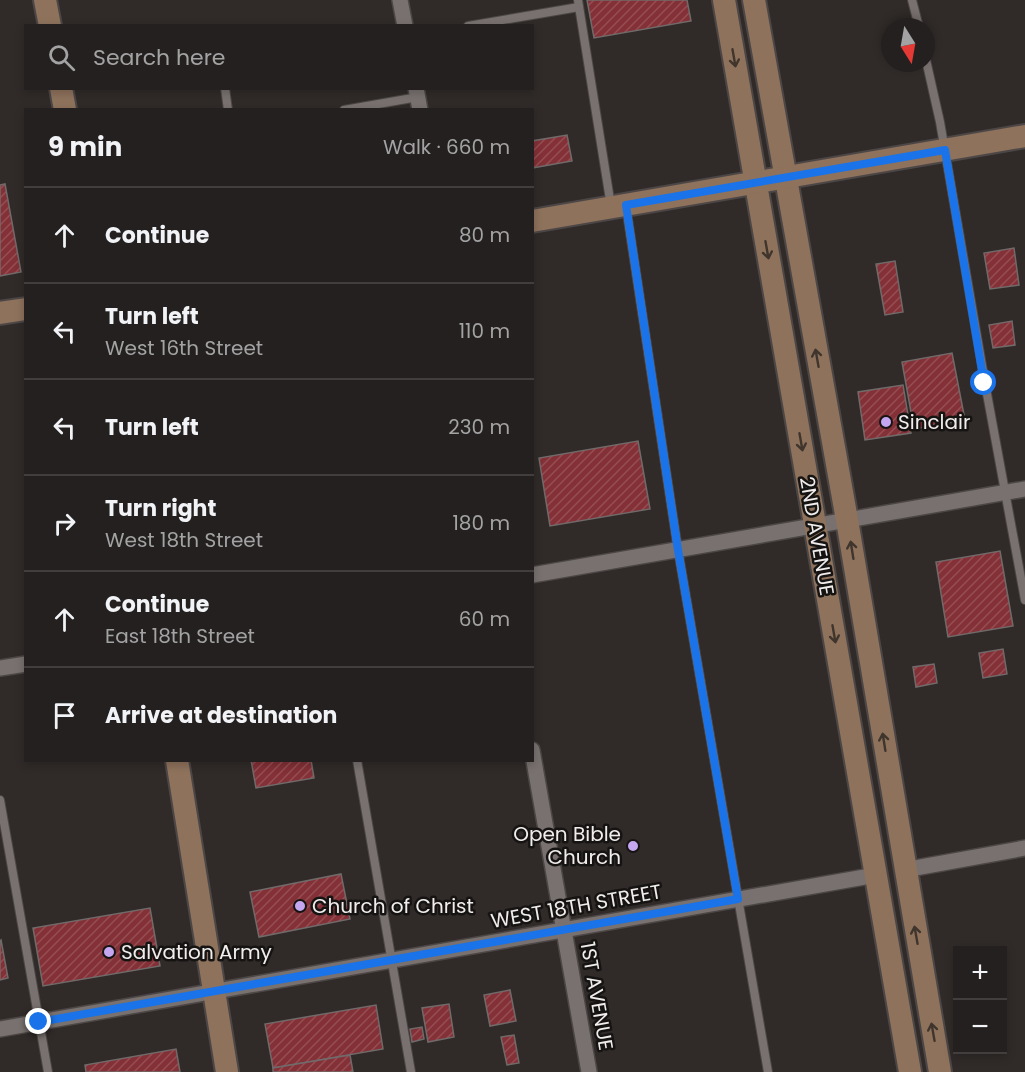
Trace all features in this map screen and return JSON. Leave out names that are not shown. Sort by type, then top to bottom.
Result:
[{"type":"main road","points":[[45,0],[50,24]]},
{"type":"main road","name":"2ND AVENUE","points":[[724,0],[910,1072]]},
{"type":"main road","name":"2ND AVENUE","points":[[754,0],[784,178],[847,520],[904,870],[940,1072]]},
{"type":"main road","points":[[61,90],[65,108]]},
{"type":"main road","points":[[534,221],[1025,136]]},
{"type":"main road","points":[[0,313],[24,309]]},
{"type":"main road","points":[[177,762],[227,1072]]},
{"type":"street","points":[[400,0],[405,24]]},
{"type":"street","points":[[534,575],[1025,489]]},
{"type":"street","points":[[0,668],[24,664]]},
{"type":"street","name":"1ST AVENUE","points":[[534,761],[589,1072]]},
{"type":"street","points":[[904,870],[1025,848]]},
{"type":"street","name":"WEST 18TH STREET","points":[[0,1029],[876,875]]},
{"type":"lane","points":[[912,0],[916,18]]},
{"type":"lane","points":[[478,24],[578,3],[619,206],[768,1072]]},
{"type":"lane","points":[[929,72],[945,150],[984,383],[1025,600]]},
{"type":"lane","points":[[225,90],[228,108]]},
{"type":"lane","points":[[356,108],[418,98]]},
{"type":"lane","points":[[357,762],[411,1072]]},
{"type":"lane","points":[[0,800],[48,1072]]},
{"type":"building","points":[[587,0],[687,0],[691,21],[594,38]]},
{"type":"building","points":[[567,135],[572,161],[534,168],[534,141]]},
{"type":"building","points":[[5,184],[21,272],[0,276],[0,185]]},
{"type":"building","points":[[1014,248],[1019,285],[990,289],[984,253]]},
{"type":"building","points":[[895,261],[903,312],[885,315],[876,264]]},
{"type":"building","points":[[1012,321],[1015,345],[993,348],[989,325]]},
{"type":"building","points":[[952,353],[965,420],[914,429],[902,362]]},
{"type":"building","points":[[903,385],[911,433],[865,440],[858,392]]},
{"type":"building","points":[[638,441],[650,509],[550,526],[539,458]]},
{"type":"building","points":[[1000,551],[1013,626],[948,637],[936,562]]},
{"type":"building","points":[[1003,649],[1007,674],[983,678],[979,653]]},
{"type":"building","points":[[934,664],[937,683],[916,687],[913,667]]},
{"type":"building","points":[[251,762],[311,762],[314,778],[256,788]]},
{"type":"building","points":[[341,874],[350,919],[259,937],[250,892]]},
{"type":"building","points":[[150,908],[160,966],[43,986],[33,928]]},
{"type":"building","points":[[0,941],[8,978],[0,980]]},
{"type":"building","points":[[510,990],[516,1021],[490,1026],[484,995]]},
{"type":"building","points":[[449,1004],[454,1037],[428,1042],[422,1008]]},
{"type":"building","points":[[376,1005],[383,1049],[273,1068],[265,1024]]},
{"type":"building","points":[[422,1027],[424,1039],[412,1042],[410,1029]]},
{"type":"building","points":[[514,1035],[519,1063],[507,1065],[501,1037]]},
{"type":"building","points":[[176,1049],[180,1072],[86,1072],[85,1065]]},
{"type":"building","points":[[350,1055],[353,1072],[273,1072],[273,1068]]},
{"type":"place","name":"Sinclair","points":[[886,422]]},
{"type":"place","name":"Open Bible Church","points":[[633,846]]},
{"type":"place","name":"Church of Christ","points":[[300,906]]},
{"type":"place","name":"Salvation Army","points":[[109,952]]},
{"type":"route","points":[[39,1022],[738,899],[678,550],[626,205],[945,150],[984,383]]}]
